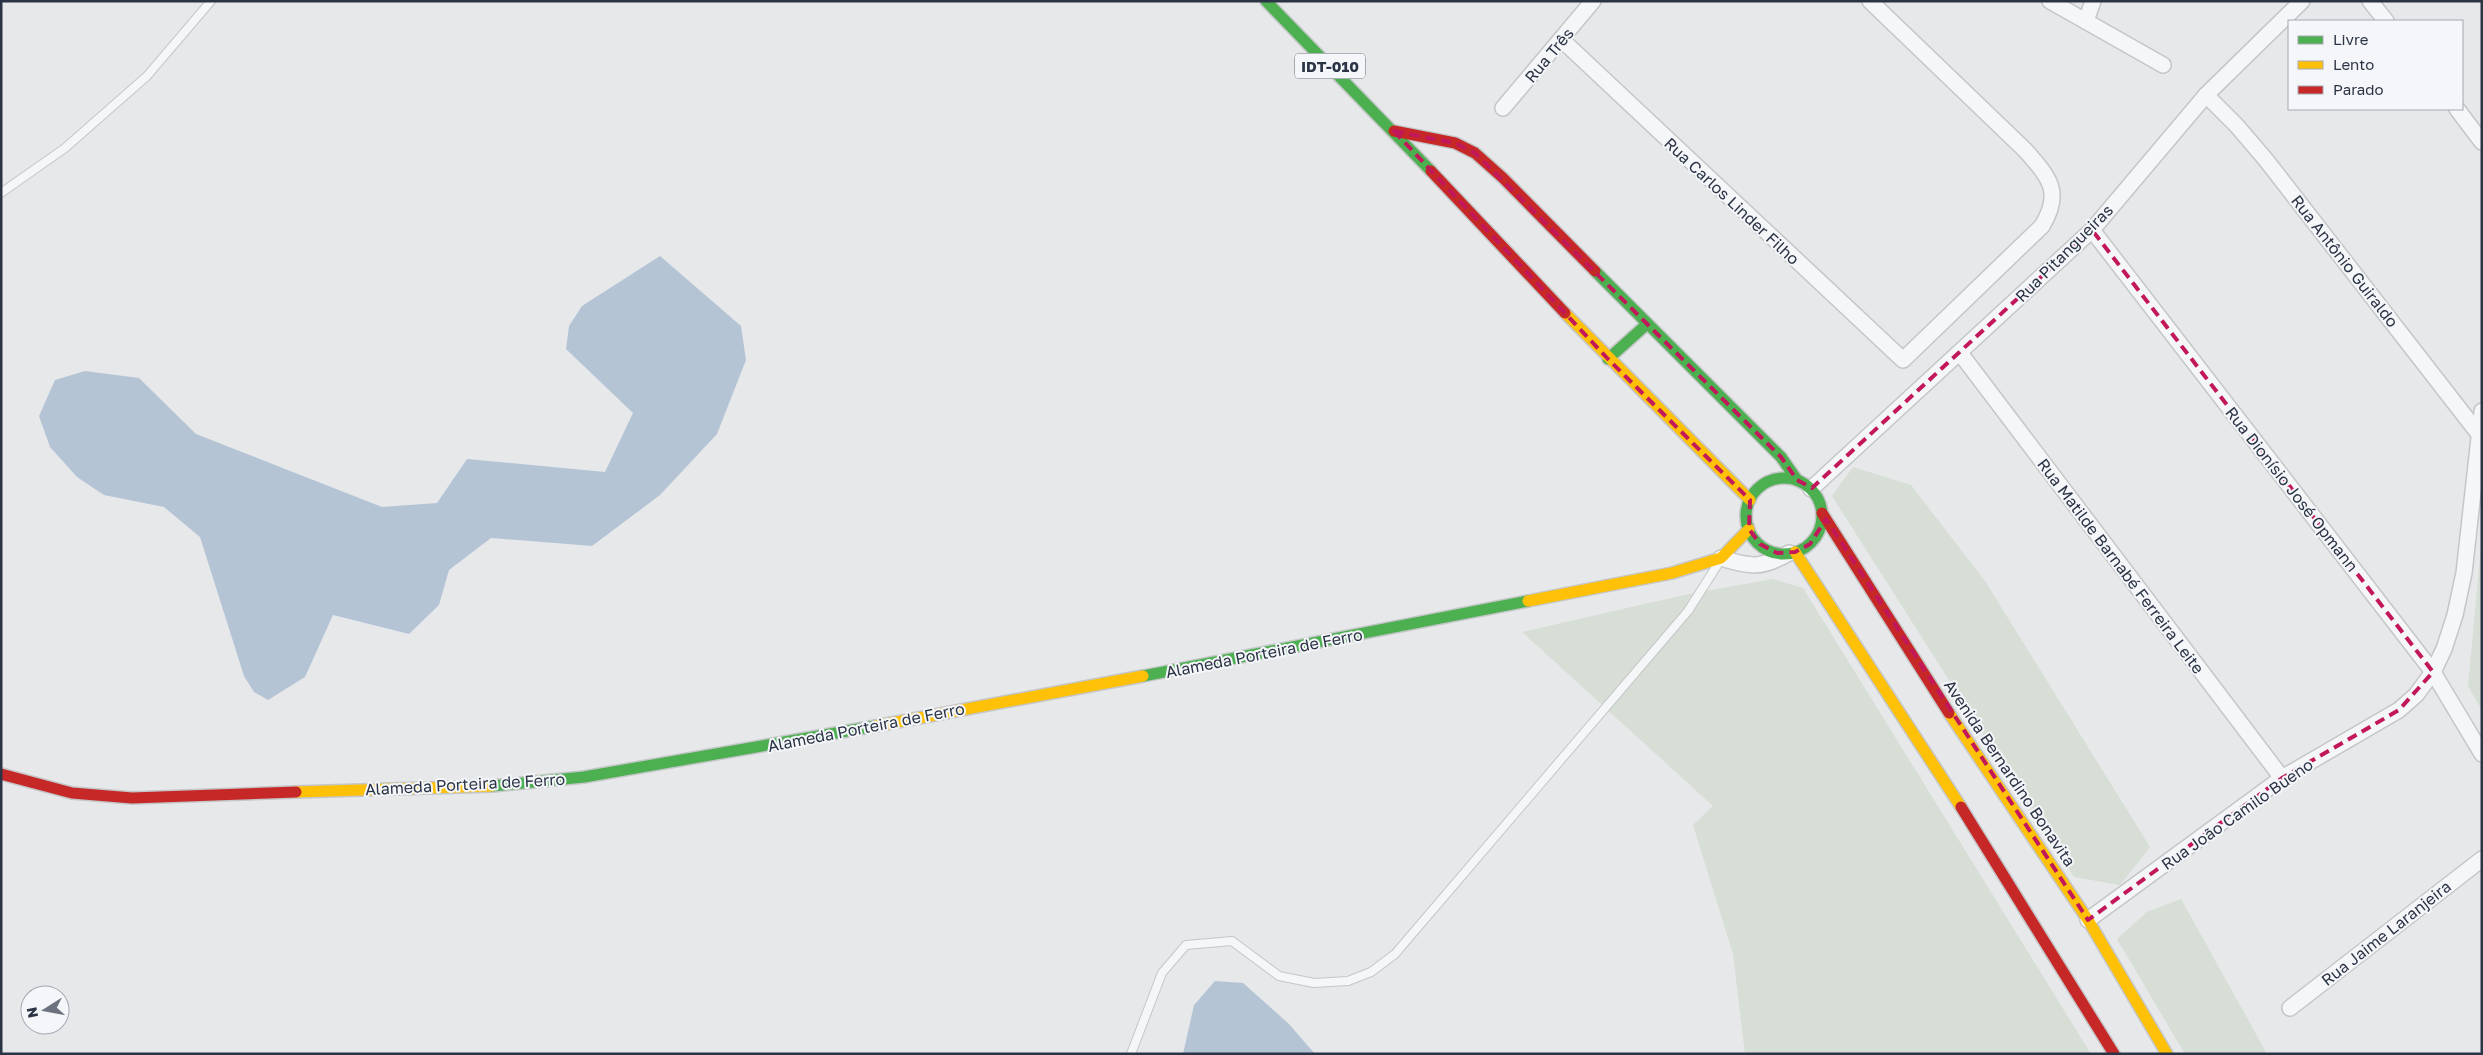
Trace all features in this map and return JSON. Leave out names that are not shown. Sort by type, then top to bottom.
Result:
[{"type":"main road","name":"IDT-010","points":[[1266,1],[1394,131]]},
{"type":"main road","points":[[1394,131],[1455,143],[1475,153],[1503,178],[1742,420],[1781,456],[1797,480]]},
{"type":"main road","points":[[1394,131],[1608,359],[1750,500]]},
{"type":"main road","points":[[1608,359],[1647,324]]},
{"type":"main road","points":[[1811,489],[1797,480],[1787,478],[1769,481],[1761,486],[1750,500],[1747,519],[1753,537],[1768,550],[1792,553],[1803,549],[1815,537],[1819,530],[1822,513]]},
{"type":"main road","name":"Avenida Bernardino Bonavita","points":[[1811,489],[1820,504],[1822,513],[1952,718],[2088,920],[2167,1054]]},
{"type":"main road","name":"Alameda Porteira de Ferro","points":[[1,774],[72,793],[132,798],[490,786],[584,777],[804,739],[1273,651],[1672,573],[1721,558],[1749,528]]},
{"type":"main road","points":[[1792,553],[1831,604],[1964,812],[2114,1054]]},
{"type":"street","name":"Rua Três","points":[[1503,108],[1593,1]]},
{"type":"street","name":"Rua Carlos Linder Filho","points":[[1562,40],[1903,360],[2042,226],[2051,212],[2053,192],[2046,174],[2025,150],[1870,1]]},
{"type":"street","points":[[2050,1],[2163,64]]},
{"type":"street","points":[[2086,20],[2093,1]]},
{"type":"street","name":"Rua Pitangueiras","points":[[1811,489],[2092,230],[2206,95],[2302,1]]},
{"type":"street","points":[[2370,1],[2385,20]]},
{"type":"street","name":"Rua Antônio Guiraldo","points":[[2206,95],[2237,126],[2266,160],[2478,433]]},
{"type":"street","points":[[2458,110],[2482,142]]},
{"type":"street","name":"Rua Dionísio José Opmann","points":[[2092,230],[2433,672],[2482,754]]},
{"type":"street","name":"Rua Matilde Barnabé Ferreira Leite","points":[[1960,353],[2282,778]]},
{"type":"street","name":"Rua João Camilo Bueno","points":[[2088,920],[2282,778],[2399,710],[2416,695],[2433,672],[2444,649],[2464,573],[2478,433],[2482,411]]},
{"type":"street","name":"Alameda Porteira de Ferro","points":[[1721,558],[1757,566],[1771,563],[1792,553]]},
{"type":"street","name":"Rua Jaime Laranjeira","points":[[2290,1008],[2482,859]]},
{"type":"lane","points":[[1,193],[65,148],[147,76],[211,1]]},
{"type":"lane","points":[[1131,1054],[1162,973],[1186,945],[1232,941],[1280,976],[1314,983],[1348,981],[1371,972],[1395,954],[1688,611],[1721,558]]},
{"type":"highlighted area","points":[[1394,131],[1455,143],[1475,153],[1781,457],[1797,480],[1812,488],[2092,230],[2433,672],[2399,710],[2282,778],[2088,920],[1826,519],[1810,544],[1795,552],[1777,553],[1760,544],[1749,529],[1750,500],[1608,359]]},
{"type":"shaded area","points":[[1853,467],[1911,485],[1985,581],[2150,847],[2120,885],[2074,877],[1832,496]]},
{"type":"shaded area","points":[[2482,536],[2482,711],[2468,686]]},
{"type":"shaded area","points":[[1773,579],[1803,588],[2091,1054],[1745,1054],[1733,954],[1693,825],[1713,806],[1522,632],[1689,594]]},
{"type":"shaded area","points":[[2181,899],[2267,1054],[2185,1054],[2117,939],[2147,912]]},
{"type":"water","points":[[660,256],[741,326],[746,360],[717,434],[660,495],[592,546],[491,538],[449,570],[439,605],[409,634],[333,615],[305,677],[268,700],[254,692],[244,676],[200,537],[164,507],[104,495],[77,477],[50,447],[39,416],[55,380],[85,371],[139,378],[196,434],[382,507],[437,503],[467,459],[605,472],[633,413],[566,349],[569,326],[582,306]]},
{"type":"water","points":[[1215,981],[1243,983],[1289,1024],[1315,1054],[1183,1054],[1194,1005]]},
{"type":"traffic: fast","points":[[1266,1],[1431,171]]},
{"type":"traffic: fast","points":[[1595,271],[1781,457],[1797,480]]},
{"type":"traffic: fast","points":[[1608,359],[1647,324]]},
{"type":"traffic: fast","points":[[1784,478],[1798,481],[1811,489],[1819,502],[1822,516],[1819,530],[1811,543],[1798,551],[1784,554],[1770,551],[1757,543],[1749,530],[1746,516],[1749,502],[1757,489],[1770,481],[1784,478]]},
{"type":"traffic: fast","points":[[1143,676],[1528,601]]},
{"type":"traffic: fast","points":[[492,786],[584,777],[876,726]]},
{"type":"traffic: slow","points":[[1565,313],[1750,500]]},
{"type":"traffic: slow","points":[[1528,601],[1672,573],[1721,558],[1749,529]]},
{"type":"traffic: slow","points":[[1795,552],[1961,807]]},
{"type":"traffic: slow","points":[[876,726],[1143,676]]},
{"type":"traffic: slow","points":[[1949,713],[2088,920],[2167,1054]]},
{"type":"traffic: slow","points":[[296,792],[492,786]]},
{"type":"traffic: jam","points":[[1394,131],[1455,143],[1475,153],[1503,178],[1595,271]]},
{"type":"traffic: jam","points":[[1431,171],[1565,313]]},
{"type":"traffic: jam","points":[[1822,513],[1949,713]]},
{"type":"traffic: jam","points":[[1,774],[72,793],[132,798],[296,792]]},
{"type":"traffic: jam","points":[[1961,807],[2114,1054]]}]
